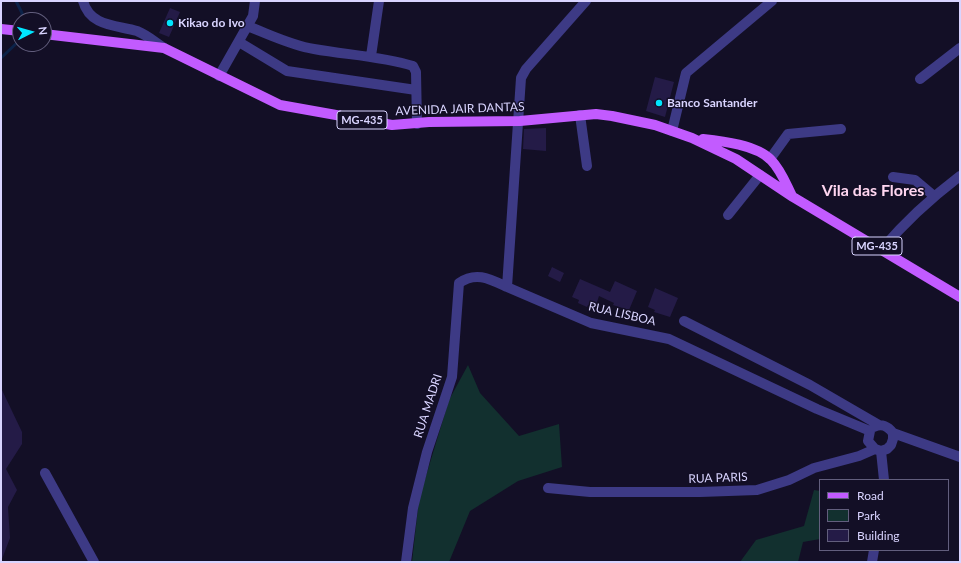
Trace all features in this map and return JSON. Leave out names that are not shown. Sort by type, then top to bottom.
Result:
[{"type":"main road","points":[[2,29],[12,30]]},
{"type":"main road","name":"AVENIDA JAIR DANTAS","points":[[52,35],[164,48],[269,101],[294,109],[392,125],[520,121],[580,115],[612,116],[655,125],[692,138],[736,159],[844,229],[882,249],[960,297]]},
{"type":"main road","name":"AVENIDA JAIR DANTAS","points":[[692,138],[722,141],[755,150],[770,159],[780,173],[793,197]]},
{"type":"street","name":"AVENIDA JAIR DANTAS","points":[[84,1],[89,13],[95,20],[138,32],[150,37],[164,48]]},
{"type":"street","points":[[219,76],[252,16],[255,1]]},
{"type":"street","points":[[371,56],[380,1]]},
{"type":"street","points":[[507,287],[520,121],[521,84],[523,74],[586,1]]},
{"type":"street","points":[[672,131],[686,72],[772,1]]},
{"type":"street","points":[[247,26],[299,46],[329,52],[371,56],[414,67],[417,124]]},
{"type":"street","points":[[239,42],[287,71],[416,90]]},
{"type":"street","points":[[920,79],[960,48]]},
{"type":"street","points":[[580,115],[587,166]]},
{"type":"street","points":[[770,159],[788,134],[841,129]]},
{"type":"street","points":[[728,215],[760,175]]},
{"type":"street","points":[[882,249],[895,234],[934,196],[960,176]]},
{"type":"street","points":[[894,177],[914,180],[934,196]]},
{"type":"street","name":"RUA MADRI","points":[[406,562],[413,508],[427,452],[452,377],[459,284],[468,277],[480,277],[507,287]]},
{"type":"street","name":"RUA LISBOA","points":[[507,287],[591,323],[669,339],[817,409],[870,432]]},
{"type":"street","points":[[684,321],[810,385],[879,425],[887,426],[893,433],[960,457]]},
{"type":"street","points":[[879,425],[870,432],[868,441],[878,450],[884,479]]},
{"type":"street","points":[[878,450],[891,445],[893,433]]},
{"type":"street","name":"RUA PARIS","points":[[548,488],[606,492],[700,492],[757,490],[788,480],[814,468],[878,450]]},
{"type":"street","points":[[45,473],[94,562]]},
{"type":"street","points":[[872,562],[874,551]]},
{"type":"green space","points":[[468,365],[480,393],[519,436],[559,424],[562,467],[518,481],[470,511],[449,562],[412,562],[419,499],[449,400]]},
{"type":"green space","points":[[814,490],[819,491],[819,539],[803,542],[798,562],[740,562],[756,540],[804,526]]},
{"type":"building","name":"Kikao do Ivo","points":[[170,8],[180,12],[169,37],[159,33]]},
{"type":"building","name":"Banco Santander","points":[[655,77],[674,82],[665,117],[646,111]]},
{"type":"building","points":[[546,128],[546,151],[523,149],[524,129]]},
{"type":"building","points":[[552,267],[564,273],[560,282],[548,276]]},
{"type":"building","points":[[580,279],[610,292],[615,281],[637,291],[629,310],[613,305],[614,303],[599,296],[595,308],[588,305],[587,307],[578,303],[579,300],[572,297]]},
{"type":"building","points":[[655,288],[678,298],[670,317],[654,312],[655,310],[648,307]]},
{"type":"building","points":[[1,388],[22,432],[22,444],[6,469],[17,490],[8,507],[10,538],[2,559],[1,559]]},
{"type":"waterway","points":[[16,1],[22,12]]},
{"type":"waterway","points":[[1,58],[12,48]]},
{"type":"place","name":"Kikao do Ivo","points":[[170,23]]},
{"type":"place","name":"Banco Santander","points":[[659,103]]},
{"type":"district","name":"Vila das Flores","points":[[873,191]]}]
